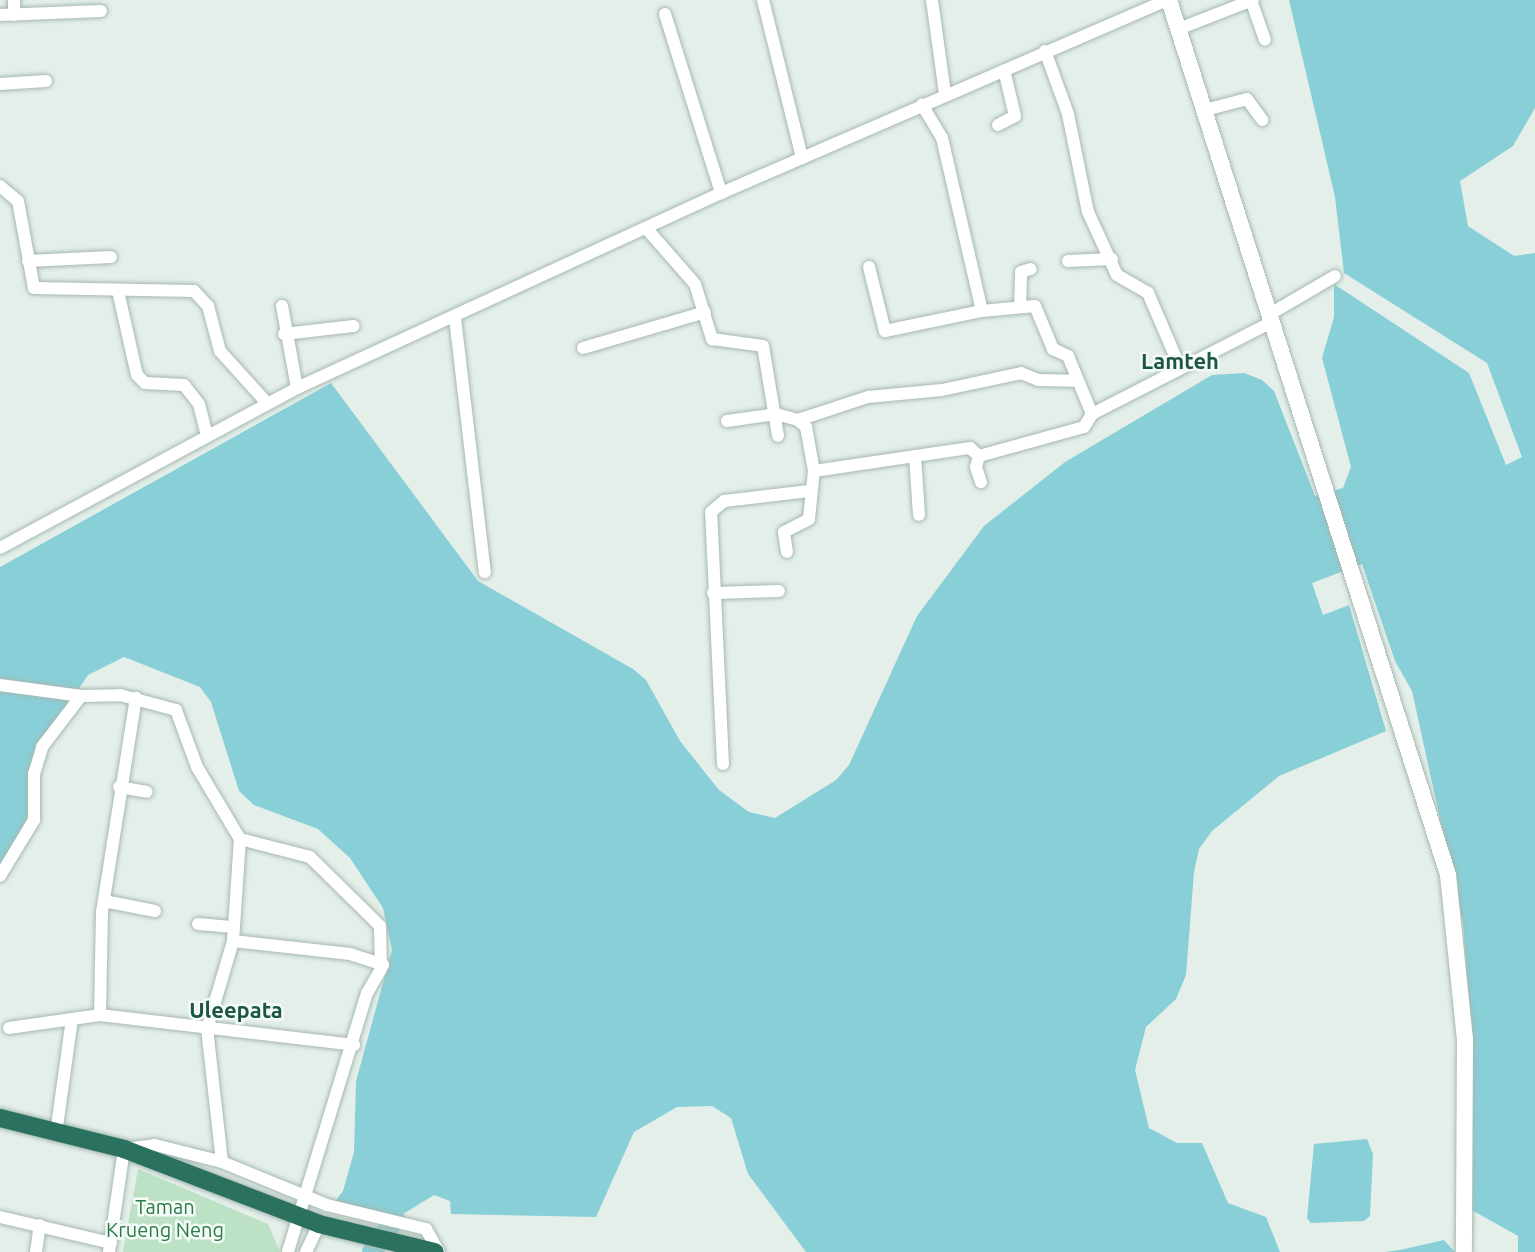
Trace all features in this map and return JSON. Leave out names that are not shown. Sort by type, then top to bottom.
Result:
[{"type":"highway","points":[[0,1118],[56,1134],[124,1149],[322,1225],[437,1252]]},
{"type":"street","points":[[14,0],[14,15]]},
{"type":"street","points":[[763,0],[802,158]]},
{"type":"street","points":[[932,0],[945,94]]},
{"type":"street","points":[[0,548],[297,388],[454,318],[722,193],[1044,51],[1167,0],[1180,28],[1448,875],[1456,918],[1466,1039],[1464,1252]]},
{"type":"street","points":[[1180,28],[1252,0],[1265,40]]},
{"type":"street","points":[[0,15],[101,11]]},
{"type":"street","points":[[665,14],[722,193]]},
{"type":"street","points":[[1044,51],[1068,114],[1088,212],[1126,285],[1148,293],[1179,365]]},
{"type":"street","points":[[998,125],[1015,116],[1004,70]]},
{"type":"street","points":[[0,84],[46,81]]},
{"type":"street","points":[[1206,110],[1247,99],[1263,120]]},
{"type":"street","points":[[922,105],[942,138],[982,311]]},
{"type":"street","points":[[0,186],[18,201],[32,283],[39,289],[118,291],[176,288],[200,294],[220,351],[267,404]]},
{"type":"street","points":[[645,228],[695,284],[712,339],[763,346],[778,436]]},
{"type":"street","points":[[28,261],[111,257]]},
{"type":"street","points":[[1068,261],[1112,259]]},
{"type":"street","points":[[869,267],[885,331],[982,311],[1020,307],[1038,309],[1053,349],[1068,357],[1092,414]]},
{"type":"street","points":[[1020,307],[1021,272],[1031,269]]},
{"type":"street","points":[[980,456],[1079,429],[1092,414],[1179,365],[1271,318],[1335,276]]},
{"type":"street","points":[[118,291],[137,375],[145,383],[183,384],[199,404],[207,435]]},
{"type":"street","points":[[282,306],[284,334],[297,388]]},
{"type":"street","points":[[583,348],[705,312]]},
{"type":"street","points":[[454,318],[485,572]]},
{"type":"street","points":[[284,334],[354,326]]},
{"type":"street","points":[[798,420],[868,397],[942,390],[1021,373],[1038,380],[1077,381]]},
{"type":"street","points":[[727,421],[776,414],[798,420],[806,427],[814,471],[809,491],[806,524],[784,532],[788,552]]},
{"type":"street","points":[[814,471],[970,448],[980,456]]},
{"type":"street","points":[[915,456],[919,515]]},
{"type":"street","points":[[980,456],[976,466],[981,482]]},
{"type":"street","points":[[723,764],[713,593],[713,507],[809,491]]},
{"type":"street","points":[[713,593],[779,591]]},
{"type":"street","points":[[0,685],[79,696],[99,693],[136,698],[176,710],[197,767],[240,839],[234,941],[207,1029],[222,1162]]},
{"type":"street","points":[[0,876],[34,820],[35,759],[79,696]]},
{"type":"street","points":[[100,1015],[104,901],[119,787],[136,698]]},
{"type":"street","points":[[119,787],[147,792]]},
{"type":"street","points":[[240,839],[301,852],[326,868],[380,926],[382,965],[367,993],[354,1045],[307,1196],[296,1214],[288,1252]]},
{"type":"street","points":[[104,901],[155,911]]},
{"type":"street","points":[[198,924],[234,927]]},
{"type":"street","points":[[234,941],[293,952],[350,954],[382,965]]},
{"type":"street","points":[[9,1028],[100,1015],[354,1045]]},
{"type":"street","points":[[56,1134],[72,1019]]},
{"type":"street","points":[[0,1216],[40,1225],[110,1247],[124,1149],[155,1145],[222,1162],[327,1205],[432,1233],[437,1252]]},
{"type":"street","points":[[36,1252],[40,1225]]},
{"type":"street","points":[[306,1252],[322,1225]]},
{"type":"green space","name":"Taman Krueng Neng","points":[[138,1169],[268,1224],[280,1252],[123,1252]]},
{"type":"water","points":[[1289,0],[1535,0],[1535,108],[1513,146],[1460,181],[1468,226],[1514,256],[1535,253],[1535,1252],[1518,1252],[1518,1236],[1470,1209],[1473,1057],[1463,924],[1412,691],[1395,661],[1362,564],[1312,583],[1323,615],[1349,605],[1386,731],[1279,776],[1212,831],[1199,849],[1194,872],[1186,975],[1176,999],[1146,1027],[1135,1070],[1149,1128],[1177,1143],[1202,1143],[1228,1203],[1266,1217],[1280,1252],[806,1252],[748,1174],[731,1118],[712,1106],[677,1107],[634,1132],[596,1217],[451,1214],[450,1201],[434,1195],[395,1219],[333,1204],[343,1191],[354,1152],[356,1081],[392,950],[383,908],[350,858],[318,829],[254,805],[239,791],[211,702],[200,687],[124,657],[88,675],[41,745],[30,812],[0,870],[0,567],[331,383],[478,581],[633,669],[646,680],[680,741],[719,790],[749,812],[775,818],[836,780],[849,765],[917,616],[984,526],[1065,462],[1212,375],[1244,373],[1262,380],[1274,391],[1315,496],[1343,488],[1351,467],[1322,358],[1334,317],[1334,284],[1344,273],[1335,197]]},
{"type":"water","points":[[1367,1139],[1373,1154],[1370,1216],[1364,1221],[1311,1223],[1307,1218],[1314,1144]]},
{"type":"water","points":[[1444,1240],[1455,1252],[1384,1252],[1400,1250]]},
{"type":"pier","points":[[1344,273],[1487,363],[1522,457],[1506,465],[1469,373],[1334,284]]},
{"type":"waterway","points":[[372,1252],[395,1219]]},
{"type":"district","name":"Lamteh","points":[[1180,361]]},
{"type":"district","name":"Uleepata","points":[[236,1010]]}]
